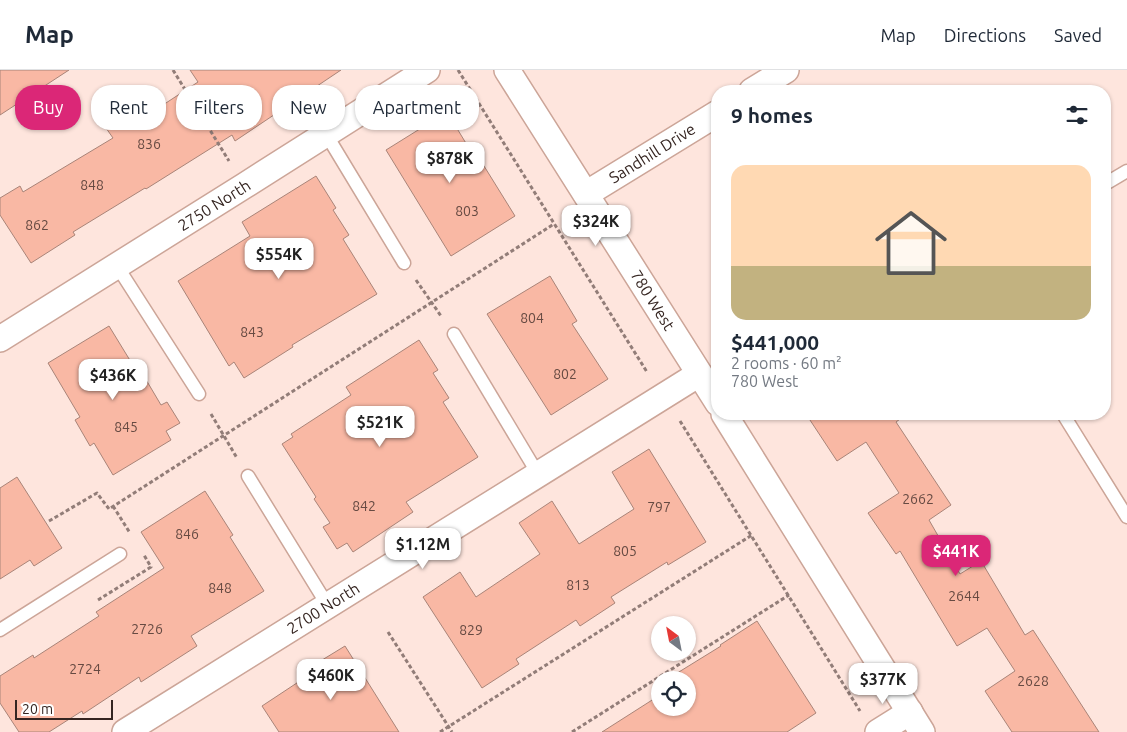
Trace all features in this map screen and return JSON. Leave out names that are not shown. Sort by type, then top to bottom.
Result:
[{"type":"street","name":"2750 North","points":[[0,339],[427,70]]},
{"type":"street","name":"780 West","points":[[507,70],[711,392]]},
{"type":"street","points":[[762,85],[786,70]]},
{"type":"street","name":"Sandhill Drive","points":[[586,194],[711,116]]},
{"type":"street","name":"2700 North","points":[[126,732],[699,374]]},
{"type":"street","points":[[728,420],[916,722],[878,732]]},
{"type":"lane","points":[[326,134],[404,263]]},
{"type":"lane","points":[[1111,180],[1127,171]]},
{"type":"lane","points":[[117,266],[199,394]]},
{"type":"lane","points":[[454,334],[538,474]]},
{"type":"lane","points":[[1067,420],[1127,517]]},
{"type":"lane","points":[[248,476],[328,606]]},
{"type":"lane","points":[[0,630],[120,554]]},
{"type":"path","points":[[173,70],[230,162]]},
{"type":"path","points":[[458,70],[643,365]]},
{"type":"path","points":[[48,521],[97,493],[109,508],[554,224]]},
{"type":"path","points":[[404,263],[454,334]]},
{"type":"path","points":[[199,394],[248,476]]},
{"type":"path","points":[[684,426],[858,707]]},
{"type":"path","points":[[440,732],[752,535]]},
{"type":"path","points":[[572,732],[789,596]]},
{"type":"path","points":[[388,632],[452,732]]},
{"type":"building","points":[[0,70],[69,70],[46,85],[15,85],[15,105],[0,115]]},
{"type":"building","points":[[190,70],[341,70],[319,85],[272,85],[272,116],[262,123],[262,85],[193,85],[198,82]]},
{"type":"building","points":[[176,96],[176,130],[251,130],[235,141],[232,135],[73,232],[75,235],[31,263],[0,215],[0,198],[20,186],[23,192],[113,138],[107,130],[166,130],[166,103]]},
{"type":"building","points":[[418,130],[458,130],[481,168],[484,166],[515,216],[451,256],[386,150]]},
{"type":"building","points":[[316,176],[336,208],[333,210],[349,235],[343,239],[377,294],[292,345],[293,347],[244,378],[234,362],[229,366],[178,281],[250,236],[242,222]]},
{"type":"building","points":[[550,276],[577,321],[572,324],[608,379],[551,415],[487,314]]},
{"type":"building","points":[[109,326],[142,380],[145,378],[161,405],[167,402],[180,423],[166,431],[171,440],[113,475],[94,443],[90,446],[75,420],[80,417],[48,363]]},
{"type":"building","points":[[419,340],[438,370],[433,373],[449,398],[443,402],[478,457],[406,502],[413,512],[353,552],[347,543],[337,549],[323,527],[330,523],[314,499],[316,497],[282,444],[293,437],[291,434],[351,395],[346,387]]},
{"type":"building","points":[[810,420],[899,420],[896,422],[951,505],[929,520],[960,574],[981,561],[1025,635],[1033,630],[1099,732],[1012,732],[985,691],[1015,671],[987,628],[957,646],[900,551],[896,554],[868,513],[899,493],[866,442],[837,461]]},
{"type":"building","points":[[649,449],[706,542],[668,565],[667,562],[611,597],[615,603],[580,626],[576,620],[516,659],[519,664],[482,688],[423,597],[460,572],[476,597],[540,554],[519,523],[552,501],[579,544],[634,509],[612,472]]},
{"type":"building","points":[[17,477],[62,548],[34,566],[30,560],[0,579],[0,488]]},
{"type":"building","points":[[205,491],[233,535],[230,537],[264,591],[191,636],[197,646],[141,682],[139,677],[83,714],[82,711],[49,732],[19,732],[0,703],[0,676],[33,655],[34,658],[99,616],[96,612],[164,568],[141,532]]},
{"type":"building","points":[[757,621],[816,713],[787,732],[602,732],[651,701],[651,716],[696,716],[696,671],[680,671]]},
{"type":"building","points":[[345,646],[399,732],[279,732],[262,706],[312,673],[309,668]]}]
